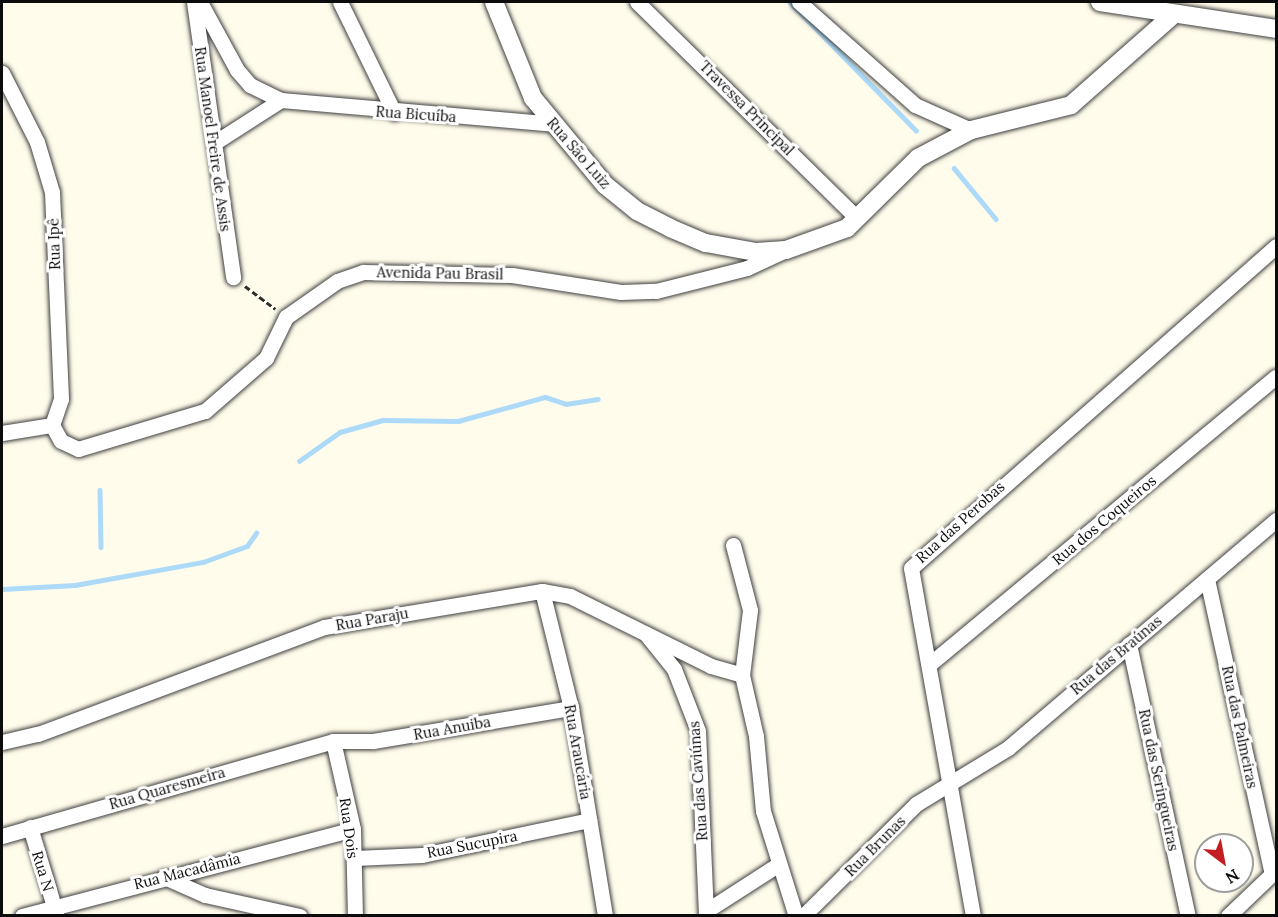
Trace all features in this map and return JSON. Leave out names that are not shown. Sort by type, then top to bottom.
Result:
[{"type":"street","name":"Rua Manoel Freire de Assis","points":[[194,2],[233,277]]},
{"type":"street","name":"Rua Bicuíba","points":[[200,2],[237,70],[250,85],[281,100],[394,112],[553,124]]},
{"type":"street","points":[[340,2],[394,112]]},
{"type":"street","name":"Rua São Luiz","points":[[494,2],[517,69],[553,124],[605,184],[637,212],[724,247],[786,250],[847,228],[918,158],[970,130],[1071,105],[1173,15]]},
{"type":"street","name":"Travessa Principal","points":[[637,2],[856,217]]},
{"type":"street","points":[[799,2],[915,105],[970,130]]},
{"type":"street","points":[[1100,2],[1276,29]]},
{"type":"street","name":"Rua Ipê","points":[[2,73],[37,142],[52,192],[61,399],[52,425]]},
{"type":"street","points":[[214,143],[281,100]]},
{"type":"street","name":"Avenida Pau Brasil","points":[[52,425],[61,441],[78,449],[205,411],[266,358],[286,317],[337,281],[363,272],[512,275],[621,292],[656,291],[747,268],[786,250]]},
{"type":"street","name":"Rua das Perobas","points":[[974,915],[931,663],[911,568],[923,553],[1275,252]]},
{"type":"street","name":"Rua dos Coqueiros","points":[[931,663],[1276,377]]},
{"type":"street","points":[[2,433],[52,425]]},
{"type":"street","name":"Rua das Braúnas","points":[[951,783],[1008,748],[1276,520]]},
{"type":"street","points":[[734,545],[750,610],[742,675],[756,736],[763,811],[796,915]]},
{"type":"street","name":"Rua das Palmeiras","points":[[1207,579],[1274,872]]},
{"type":"street","name":"Rua Paraju","points":[[2,742],[38,734],[324,627],[542,591],[570,596],[640,627],[711,666],[742,675]]},
{"type":"street","name":"Rua Araucária","points":[[542,591],[571,708],[605,915]]},
{"type":"street","name":"Rua das Caviúnas","points":[[640,627],[674,669],[698,731],[706,913]]},
{"type":"street","name":"Rua das Seringueiras","points":[[1129,644],[1188,915]]},
{"type":"street","name":"Rua Anuiba","points":[[333,741],[374,741],[571,708]]},
{"type":"street","name":"Rua Quaresmeira","points":[[2,836],[333,741]]},
{"type":"street","name":"Rua Dois","points":[[333,741],[353,829],[355,915]]},
{"type":"street","name":"Rua Brunas","points":[[803,915],[916,804],[951,783]]},
{"type":"street","name":"Rua Sucupira","points":[[355,858],[422,855],[589,820]]},
{"type":"street","name":"Rua N","points":[[30,827],[55,910]]},
{"type":"street","name":"Rua Macadâmia","points":[[22,915],[55,910],[164,877],[353,829]]},
{"type":"street","points":[[706,913],[779,864]]},
{"type":"street","points":[[1228,915],[1274,872]]},
{"type":"street","points":[[164,877],[205,895],[300,915]]},
{"type":"path","points":[[233,277],[286,317]]},
{"type":"waterway","points":[[790,2],[916,130]]},
{"type":"waterway","points":[[954,168],[996,219]]},
{"type":"waterway","points":[[299,461],[340,432],[383,420],[458,421],[545,397],[566,404],[598,399]]},
{"type":"waterway","points":[[100,490],[101,547]]},
{"type":"waterway","points":[[2,589],[75,585],[203,562],[247,546],[256,533]]}]
